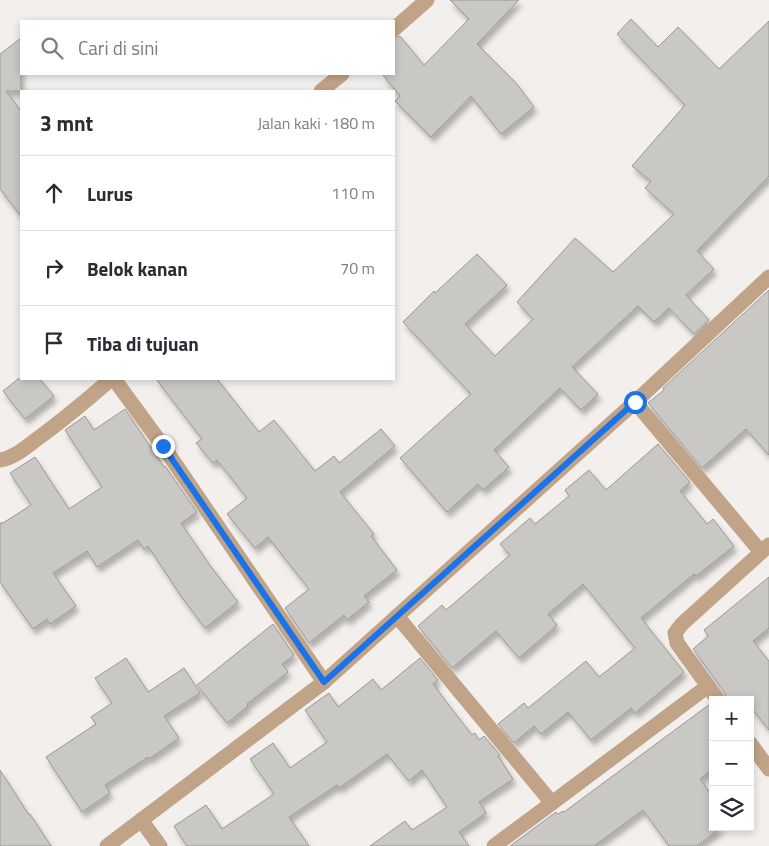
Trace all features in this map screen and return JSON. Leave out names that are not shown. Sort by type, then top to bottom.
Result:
[{"type":"street","points":[[395,28],[427,0]]},
{"type":"street","points":[[322,90],[341,75]]},
{"type":"street","points":[[107,846],[324,682],[635,402],[769,277]]},
{"type":"street","points":[[0,460],[6,460],[25,448],[111,380]]},
{"type":"street","points":[[113,380],[163,446],[324,682]]},
{"type":"street","points":[[635,402],[765,548],[682,624],[675,633],[677,643],[715,696]]},
{"type":"street","points":[[397,616],[552,803]]},
{"type":"street","points":[[494,846],[708,686]]},
{"type":"street","points":[[754,748],[769,769]]},
{"type":"street","points":[[141,820],[160,846]]},
{"type":"building","points":[[450,0],[519,0],[477,44],[516,83],[534,107],[501,134],[471,96],[431,137],[395,101],[400,96],[383,75],[395,75],[395,38],[400,36],[424,65],[469,19]]},
{"type":"building","points":[[631,19],[658,47],[678,27],[719,69],[769,21],[769,176],[697,251],[714,269],[686,295],[709,320],[694,334],[669,308],[654,322],[638,306],[572,367],[598,394],[581,410],[560,388],[494,450],[509,467],[483,490],[478,484],[447,512],[400,458],[471,394],[403,322],[434,291],[435,293],[477,254],[507,285],[465,324],[495,356],[533,319],[517,302],[575,238],[613,272],[674,214],[645,188],[651,181],[632,166],[685,105],[617,34]]},
{"type":"building","points":[[20,39],[21,90],[6,91],[20,110],[20,215],[0,189],[0,54]]},
{"type":"building","points":[[769,290],[769,455],[746,429],[702,468],[648,403]]},
{"type":"building","points":[[18,379],[41,380],[54,396],[25,419],[3,391]]},
{"type":"building","points":[[157,380],[218,380],[259,432],[274,420],[315,471],[334,456],[339,463],[381,429],[395,446],[340,492],[374,534],[371,536],[397,570],[364,596],[369,602],[347,620],[344,615],[309,643],[285,608],[309,589],[268,537],[255,548],[227,514],[247,498],[217,460],[213,463],[196,443],[202,439]]},
{"type":"building","points":[[125,409],[197,512],[181,523],[238,602],[205,628],[148,546],[144,549],[138,540],[97,567],[87,551],[53,573],[76,606],[50,624],[47,619],[33,629],[0,582],[0,523],[3,523],[31,505],[10,473],[35,457],[69,509],[102,487],[65,430],[85,416],[94,430]]},
{"type":"building","points":[[658,444],[690,482],[680,491],[707,524],[713,519],[734,546],[696,576],[694,574],[641,618],[684,672],[635,713],[631,708],[591,740],[568,712],[541,734],[534,726],[514,743],[498,724],[524,703],[528,708],[586,661],[599,677],[635,648],[583,584],[548,614],[557,625],[519,658],[496,631],[452,668],[418,626],[442,605],[446,610],[510,555],[500,544],[530,518],[535,524],[569,496],[565,490],[589,470],[606,490]]},
{"type":"building","points":[[769,577],[769,628],[753,641],[769,661],[769,730],[754,711],[754,696],[726,696],[693,649],[708,636],[704,630]]},
{"type":"building","points":[[273,624],[294,655],[282,664],[288,672],[247,704],[248,706],[227,723],[197,685]]},
{"type":"building","points":[[126,658],[148,692],[184,668],[200,693],[164,716],[179,738],[149,759],[148,757],[105,785],[110,793],[82,812],[46,757],[96,724],[91,717],[112,703],[95,678]]},
{"type":"building","points":[[420,658],[438,680],[433,684],[448,704],[472,735],[475,733],[479,740],[484,736],[500,755],[498,756],[513,779],[479,802],[486,813],[459,832],[469,846],[370,846],[405,821],[412,830],[447,807],[422,770],[409,781],[387,754],[339,788],[337,785],[289,817],[309,846],[187,846],[174,826],[206,805],[222,829],[274,794],[250,759],[273,743],[290,768],[327,742],[305,710],[329,693],[338,707],[373,679],[381,690]]},
{"type":"building","points":[[709,705],[709,772],[700,779],[709,791],[709,831],[717,831],[697,846],[669,846],[643,810],[594,846],[510,846],[556,812],[558,814],[564,812]]},
{"type":"building","points":[[0,770],[29,815],[51,846],[0,846]]},
{"type":"route","points":[[163,446],[324,682],[635,402]]}]
